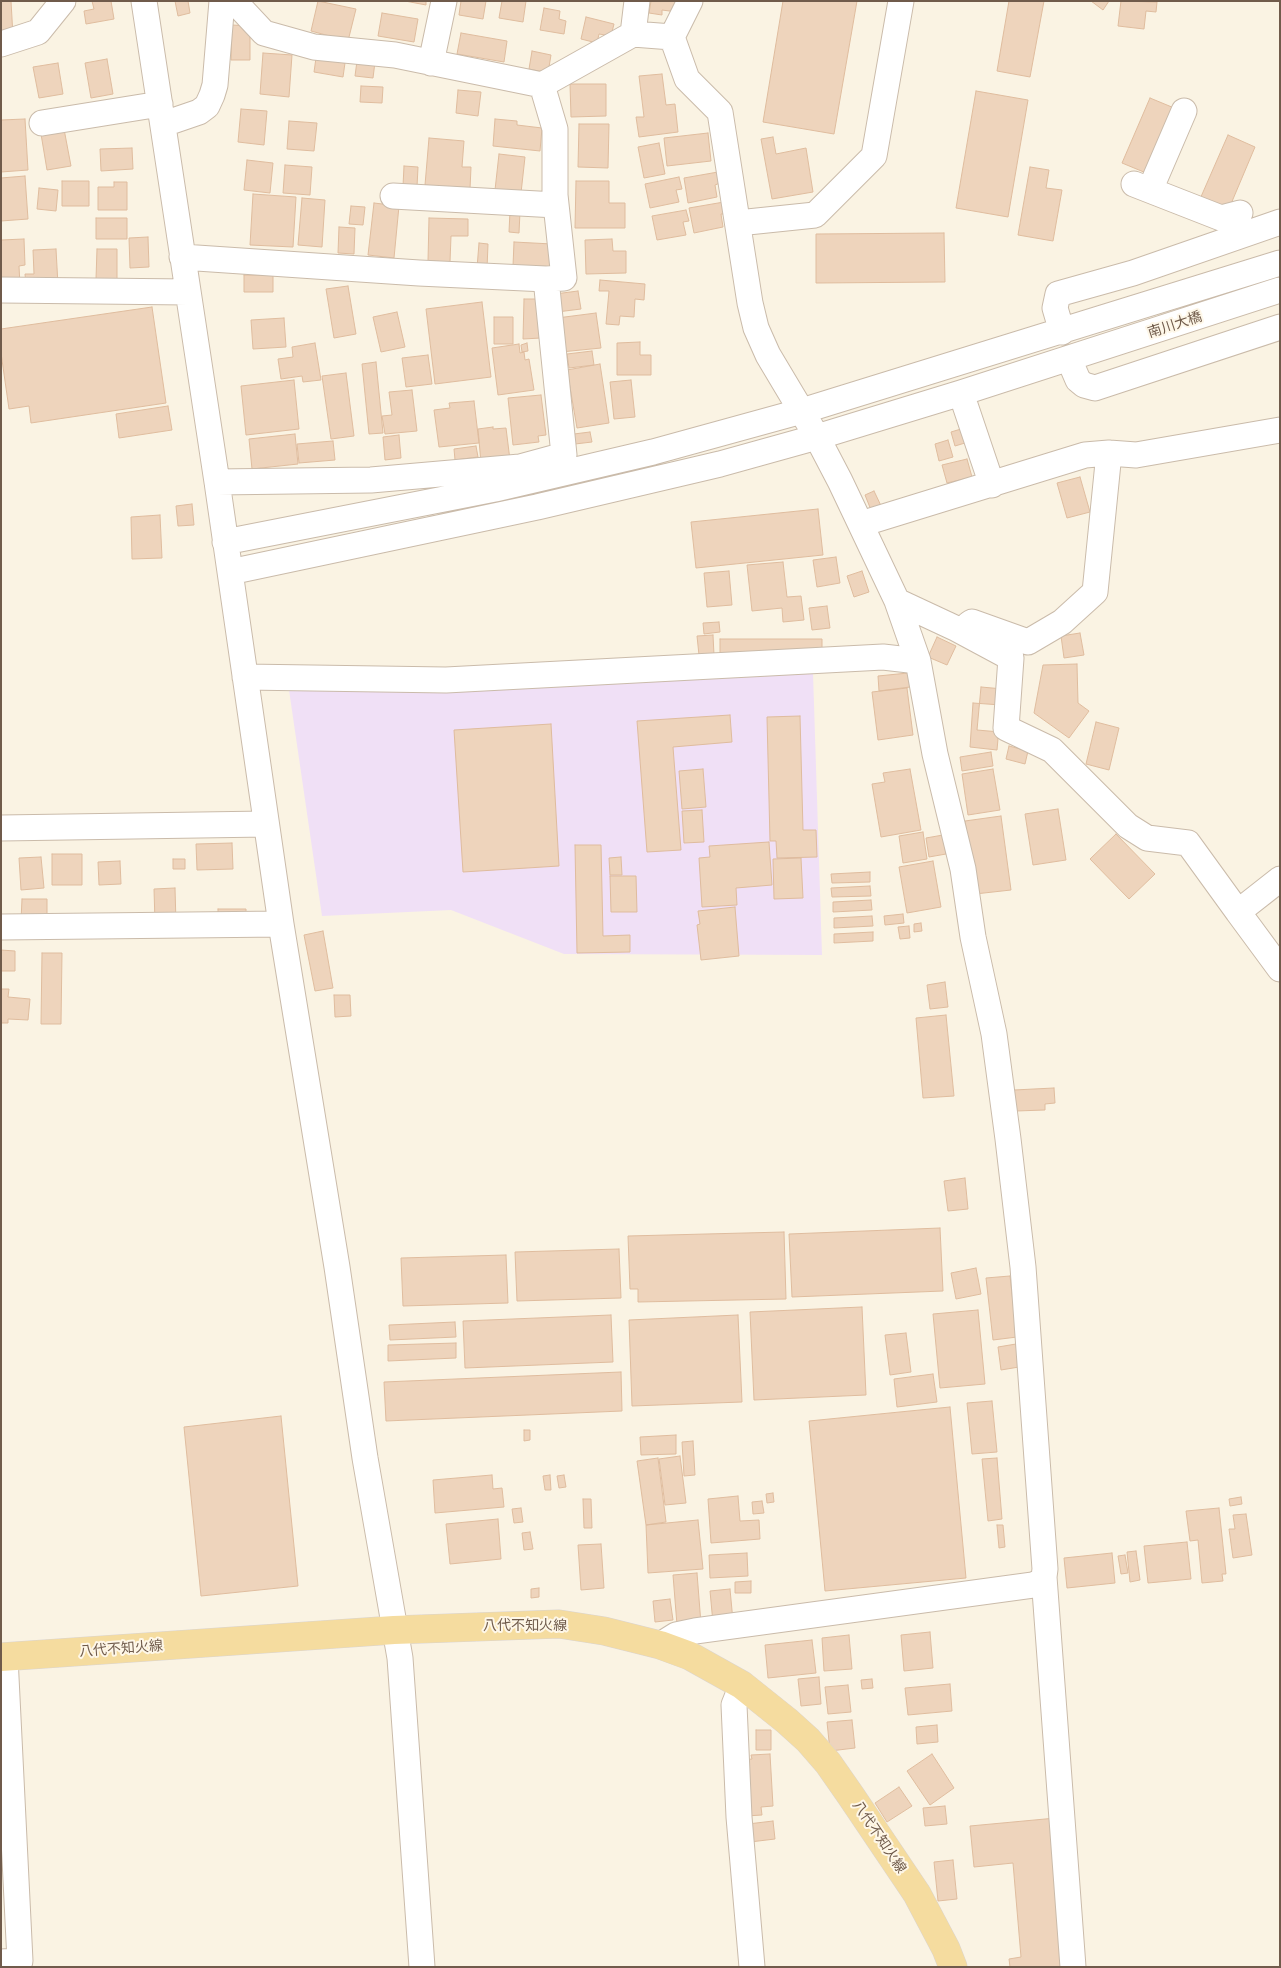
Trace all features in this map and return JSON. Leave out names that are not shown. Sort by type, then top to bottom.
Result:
[{"type":"main road","name":"八代不知火線","points":[[3,1657],[394,1630],[559,1624],[604,1631],[660,1645],[690,1656],[742,1685],[787,1721],[828,1763],[917,1894],[942,1941],[953,1967]]},
{"type":"street","points":[[1,44],[38,32],[63,1]]},
{"type":"street","points":[[144,1],[217,482],[281,924],[365,1458],[400,1658],[422,1967]]},
{"type":"street","points":[[42,123],[198,112],[206,106],[215,85],[222,1]]},
{"type":"street","points":[[234,1],[264,33],[314,47],[395,55],[542,85],[633,34],[672,37]]},
{"type":"street","points":[[431,63],[444,1]]},
{"type":"street","points":[[633,34],[636,1]]},
{"type":"street","points":[[690,1],[672,37],[687,80],[720,112],[750,303],[756,328],[768,355],[817,437],[897,601],[918,661],[935,754],[963,869],[973,937],[994,1034],[1023,1267],[1073,1967]]},
{"type":"street","points":[[738,223],[815,215],[874,156],[901,1]]},
{"type":"street","points":[[182,257],[419,273],[546,279],[564,278],[556,205],[555,129],[542,85]]},
{"type":"street","points":[[1184,111],[1142,187],[1221,218],[1245,214],[1280,222]]},
{"type":"street","points":[[393,196],[556,205]]},
{"type":"street","points":[[1062,332],[1055,308],[1058,294],[1133,273],[1245,214]]},
{"type":"street","points":[[225,542],[496,479],[520,467],[566,464],[653,452],[802,411],[1280,263]]},
{"type":"street","points":[[546,279],[566,464]]},
{"type":"street","points":[[1,290],[188,292]]},
{"type":"street","name":"南川大橋","points":[[230,572],[537,507],[720,464],[961,394],[1280,290]]},
{"type":"street","points":[[1070,360],[1078,380],[1084,386],[1095,388],[1280,327]]},
{"type":"street","points":[[961,394],[992,485]]},
{"type":"street","points":[[861,524],[1085,455],[1109,453],[1136,455],[1280,430]]},
{"type":"street","points":[[957,629],[972,622],[1028,642],[1062,622],[1096,592],[1109,453]]},
{"type":"street","points":[[217,482],[496,479]]},
{"type":"street","points":[[897,601],[957,629],[1011,658],[1006,728],[1052,750],[1128,826],[1147,838],[1188,843],[1280,969]]},
{"type":"street","points":[[245,676],[446,680],[882,657],[918,661]]},
{"type":"street","points":[[1,828],[266,824]]},
{"type":"street","points":[[1238,912],[1280,879]]},
{"type":"street","points":[[1,927],[281,924]]},
{"type":"street","points":[[660,1645],[676,1635],[695,1631],[1033,1585],[1044,1578]]},
{"type":"street","points":[[1,1962],[20,1961],[3,1657]]},
{"type":"street","points":[[742,1685],[734,1705],[739,1817],[752,1967]]},
{"type":"shaded area","points":[[813,673],[822,955],[564,954],[451,910],[322,916],[289,690]]},
{"type":"building","points":[[1,1],[11,1],[13,36],[1,37]]},
{"type":"building","points":[[92,1],[111,1],[114,19],[86,24],[84,11],[94,9]]},
{"type":"building","points":[[175,1],[188,1],[190,13],[178,16]]},
{"type":"building","points":[[318,1],[356,9],[348,41],[311,31]]},
{"type":"building","points":[[405,1],[426,1],[426,5]]},
{"type":"building","points":[[461,1],[486,1],[483,19],[459,15]]},
{"type":"building","points":[[502,1],[526,1],[523,22],[499,18]]},
{"type":"building","points":[[651,1],[679,1],[677,12],[662,10],[662,15],[649,13]]},
{"type":"building","points":[[783,1],[857,1],[834,134],[763,122]]},
{"type":"building","points":[[1009,1],[1044,1],[1030,77],[997,71]]},
{"type":"building","points":[[1091,1],[1109,1],[1103,10]]},
{"type":"building","points":[[1121,1],[1157,2],[1156,12],[1146,11],[1144,29],[1118,26]]},
{"type":"building","points":[[544,8],[560,11],[559,19],[566,21],[564,34],[540,30]]},
{"type":"building","points":[[382,13],[418,19],[414,42],[378,36]]},
{"type":"building","points":[[586,17],[614,24],[611,36],[599,34],[597,43],[581,39]]},
{"type":"building","points":[[232,25],[250,26],[250,60],[231,60]]},
{"type":"building","points":[[461,33],[507,41],[504,62],[457,54]]},
{"type":"building","points":[[532,51],[551,55],[548,73],[529,69]]},
{"type":"building","points":[[263,53],[292,55],[289,97],[260,94]]},
{"type":"building","points":[[316,58],[345,63],[343,77],[314,72]]},
{"type":"building","points":[[107,59],[113,94],[91,98],[85,63]]},
{"type":"building","points":[[357,61],[375,62],[373,78],[355,76]]},
{"type":"building","points":[[58,63],[63,94],[39,98],[33,67]]},
{"type":"building","points":[[662,74],[666,105],[675,104],[678,132],[639,137],[636,117],[644,117],[639,76]]},
{"type":"building","points":[[570,84],[606,84],[606,116],[571,117]]},
{"type":"building","points":[[361,86],[383,87],[382,103],[360,102]]},
{"type":"building","points":[[458,90],[481,92],[478,116],[456,113]]},
{"type":"building","points":[[976,91],[1028,100],[1008,217],[956,208]]},
{"type":"building","points":[[1150,98],[1179,110],[1151,175],[1122,163]]},
{"type":"building","points":[[241,109],[267,111],[264,145],[238,142]]},
{"type":"building","points":[[25,119],[28,170],[1,172],[1,120]]},
{"type":"building","points":[[495,119],[517,121],[517,125],[542,128],[540,151],[493,146]]},
{"type":"building","points":[[289,121],[317,123],[314,151],[287,149]]},
{"type":"building","points":[[579,124],[609,124],[608,168],[578,167]]},
{"type":"building","points":[[64,129],[71,166],[47,170],[41,134]]},
{"type":"building","points":[[708,133],[711,161],[667,166],[664,138]]},
{"type":"building","points":[[1228,135],[1255,147],[1228,211],[1200,199]]},
{"type":"building","points":[[773,137],[776,154],[806,148],[813,192],[772,199],[761,139]]},
{"type":"building","points":[[429,138],[464,141],[462,167],[471,167],[470,189],[425,185]]},
{"type":"building","points":[[659,143],[665,174],[644,178],[638,147]]},
{"type":"building","points":[[132,148],[133,169],[101,171],[100,149]]},
{"type":"building","points":[[499,154],[525,157],[521,193],[495,190]]},
{"type":"building","points":[[247,160],[273,163],[270,193],[244,190]]},
{"type":"building","points":[[285,165],[312,167],[310,195],[283,193]]},
{"type":"building","points":[[404,166],[418,167],[417,187],[403,186]]},
{"type":"building","points":[[1030,167],[1049,170],[1046,188],[1062,190],[1053,241],[1018,235]]},
{"type":"building","points":[[718,172],[720,183],[715,185],[717,197],[688,203],[684,178]]},
{"type":"building","points":[[25,176],[28,219],[1,221],[1,178]]},
{"type":"building","points":[[679,177],[682,189],[676,190],[679,202],[650,208],[645,184]]},
{"type":"building","points":[[62,181],[89,181],[89,206],[62,206]]},
{"type":"building","points":[[576,181],[609,181],[609,203],[625,203],[625,228],[575,228]]},
{"type":"building","points":[[114,182],[127,182],[127,210],[98,210],[98,187],[114,187]]},
{"type":"building","points":[[39,188],[58,190],[56,211],[37,209]]},
{"type":"building","points":[[253,194],[296,197],[293,247],[250,245]]},
{"type":"building","points":[[302,198],[325,200],[322,247],[298,245]]},
{"type":"building","points":[[724,202],[726,214],[721,214],[723,227],[694,233],[689,208]]},
{"type":"building","points":[[374,203],[399,206],[394,258],[368,255]]},
{"type":"building","points":[[351,206],[365,207],[363,225],[349,224]]},
{"type":"building","points":[[686,210],[689,221],[683,222],[686,235],[657,240],[652,216]]},
{"type":"building","points":[[510,211],[520,212],[519,233],[509,232]]},
{"type":"building","points":[[96,218],[127,218],[127,239],[96,239]]},
{"type":"building","points":[[429,218],[468,219],[468,236],[451,236],[450,262],[428,261]]},
{"type":"building","points":[[339,227],[355,228],[354,254],[338,253]]},
{"type":"building","points":[[944,233],[945,282],[816,283],[816,234]]},
{"type":"building","points":[[148,237],[149,267],[130,268],[129,238]]},
{"type":"building","points":[[24,239],[25,265],[19,266],[20,285],[1,279],[1,240]]},
{"type":"building","points":[[612,239],[613,251],[626,251],[626,273],[586,274],[585,240]]},
{"type":"building","points":[[514,242],[552,244],[550,268],[513,266]]},
{"type":"building","points":[[479,243],[488,244],[487,269],[477,268]]},
{"type":"building","points":[[56,249],[58,285],[26,286],[25,274],[34,274],[33,250]]},
{"type":"building","points":[[97,249],[117,249],[117,280],[96,279]]},
{"type":"building","points":[[244,275],[273,275],[273,292],[244,292]]},
{"type":"building","points":[[600,280],[645,284],[644,300],[635,299],[634,317],[620,316],[619,325],[606,324],[609,291],[599,291]]},
{"type":"building","points":[[348,286],[356,334],[334,338],[326,289]]},
{"type":"building","points":[[578,291],[581,309],[557,312],[555,294]]},
{"type":"building","points":[[524,299],[541,299],[541,338],[523,339]]},
{"type":"building","points":[[482,302],[491,377],[435,384],[426,309]]},
{"type":"building","points":[[152,307],[166,403],[31,423],[29,406],[9,409],[1,353],[1,329]]},
{"type":"building","points":[[397,312],[405,347],[381,352],[373,317]]},
{"type":"building","points":[[596,313],[601,348],[561,352],[557,318]]},
{"type":"building","points":[[494,317],[513,317],[513,344],[494,344]]},
{"type":"building","points":[[284,318],[286,347],[253,349],[251,320]]},
{"type":"building","points":[[640,342],[640,355],[651,355],[651,375],[617,375],[617,343]]},
{"type":"building","points":[[315,343],[321,380],[303,382],[302,376],[281,379],[278,359],[293,357],[292,347]]},
{"type":"building","points":[[527,343],[528,351],[522,352],[521,345]]},
{"type":"building","points":[[519,344],[520,353],[524,352],[525,360],[529,359],[534,390],[498,395],[492,348]]},
{"type":"building","points":[[592,351],[594,365],[569,368],[567,354]]},
{"type":"building","points":[[428,355],[432,384],[406,387],[402,358]]},
{"type":"building","points":[[376,362],[383,433],[369,434],[362,364]]},
{"type":"building","points":[[600,364],[609,423],[577,428],[567,370]]},
{"type":"building","points":[[346,373],[354,436],[331,439],[322,376]]},
{"type":"building","points":[[294,380],[299,429],[246,435],[241,386]]},
{"type":"building","points":[[631,380],[635,417],[614,419],[610,382]]},
{"type":"building","points":[[412,390],[417,431],[385,434],[382,416],[392,415],[389,392]]},
{"type":"building","points":[[541,395],[546,435],[538,436],[539,442],[513,445],[508,398]]},
{"type":"building","points":[[474,401],[479,443],[439,447],[434,410],[450,408],[449,403]]},
{"type":"building","points":[[168,406],[172,430],[119,438],[116,414]]},
{"type":"building","points":[[493,427],[493,429],[506,428],[510,460],[481,463],[478,429]]},
{"type":"building","points":[[961,429],[965,443],[955,446],[951,432]]},
{"type":"building","points":[[590,432],[592,442],[575,444],[574,434]]},
{"type":"building","points":[[295,434],[298,464],[252,469],[249,439]]},
{"type":"building","points":[[399,435],[401,458],[385,460],[383,437]]},
{"type":"building","points":[[948,440],[953,457],[939,461],[935,444]]},
{"type":"building","points":[[333,441],[335,460],[299,463],[297,444]]},
{"type":"building","points":[[476,446],[478,457],[455,460],[454,449]]},
{"type":"building","points":[[967,459],[972,477],[947,483],[942,465]]},
{"type":"building","points":[[1080,477],[1090,512],[1067,518],[1057,483]]},
{"type":"building","points":[[874,491],[883,510],[873,515],[865,495]]},
{"type":"building","points":[[192,504],[194,525],[178,526],[176,506]]},
{"type":"building","points":[[818,509],[823,555],[696,568],[691,522]]},
{"type":"building","points":[[160,515],[162,558],[132,559],[131,517]]},
{"type":"building","points":[[836,557],[840,583],[817,587],[813,560]]},
{"type":"building","points":[[783,562],[787,597],[801,596],[804,620],[783,622],[782,608],[752,611],[747,565]]},
{"type":"building","points":[[729,571],[732,605],[707,607],[704,573]]},
{"type":"building","points":[[862,571],[869,592],[854,597],[847,576]]},
{"type":"building","points":[[827,606],[830,628],[812,630],[809,608]]},
{"type":"building","points":[[719,622],[720,632],[704,634],[703,623]]},
{"type":"building","points":[[1080,633],[1084,655],[1064,658],[1061,636]]},
{"type":"building","points":[[713,635],[714,655],[699,655],[697,636]]},
{"type":"building","points":[[937,637],[956,646],[947,665],[928,657]]},
{"type":"building","points":[[720,639],[822,639],[822,659],[720,659]]},
{"type":"building","points":[[1077,664],[1078,703],[1089,711],[1069,738],[1034,713],[1043,665]]},
{"type":"building","points":[[908,673],[910,687],[879,691],[878,676]]},
{"type":"building","points":[[981,687],[1003,689],[1000,732],[977,730]]},
{"type":"building","points":[[907,688],[913,735],[878,740],[872,692]]},
{"type":"building","points":[[973,703],[1001,705],[997,750],[970,747]]},
{"type":"building","points":[[730,715],[732,742],[673,747],[681,850],[647,852],[637,721]]},
{"type":"building","points":[[800,716],[803,830],[816,830],[817,857],[777,858],[776,841],[770,841],[767,717]]},
{"type":"building","points":[[1096,722],[1119,728],[1109,770],[1086,764]]},
{"type":"building","points":[[551,724],[559,866],[463,872],[454,730]]},
{"type":"building","points":[[1009,746],[1028,751],[1025,764],[1006,759]]},
{"type":"building","points":[[991,752],[993,766],[962,771],[960,757]]},
{"type":"building","points":[[703,769],[706,807],[682,809],[679,771]]},
{"type":"building","points":[[910,769],[921,830],[881,837],[872,784],[885,782],[883,773]]},
{"type":"building","points":[[993,769],[1000,810],[968,815],[962,774]]},
{"type":"building","points":[[1058,809],[1066,860],[1033,865],[1025,814]]},
{"type":"building","points":[[702,810],[704,842],[684,843],[682,811]]},
{"type":"building","points":[[1001,816],[1011,890],[975,894],[965,821]]},
{"type":"building","points":[[923,832],[927,859],[903,863],[899,836]]},
{"type":"building","points":[[1116,834],[1155,874],[1129,899],[1090,859]]},
{"type":"building","points":[[943,835],[946,854],[929,857],[926,838]]},
{"type":"building","points":[[769,842],[772,885],[736,888],[737,905],[702,907],[699,858],[710,857],[709,846]]},
{"type":"building","points":[[232,843],[233,869],[197,870],[196,844]]},
{"type":"building","points":[[575,845],[601,845],[603,936],[630,935],[630,952],[577,953]]},
{"type":"building","points":[[52,854],[82,854],[82,885],[52,885]]},
{"type":"building","points":[[41,857],[44,888],[21,890],[19,858]]},
{"type":"building","points":[[621,857],[622,875],[610,875],[609,858]]},
{"type":"building","points":[[801,858],[803,898],[774,899],[773,859]]},
{"type":"building","points":[[173,859],[185,859],[185,869],[173,869]]},
{"type":"building","points":[[120,861],[121,884],[99,885],[98,862]]},
{"type":"building","points":[[933,861],[941,907],[907,913],[899,867]]},
{"type":"building","points":[[870,872],[870,882],[832,883],[831,874]]},
{"type":"building","points":[[610,876],[636,876],[637,912],[611,912]]},
{"type":"building","points":[[870,886],[871,896],[832,897],[831,888]]},
{"type":"building","points":[[175,888],[176,923],[155,923],[154,889]]},
{"type":"building","points":[[22,899],[47,899],[47,921],[21,921]]},
{"type":"building","points":[[871,900],[872,910],[833,912],[833,902]]},
{"type":"building","points":[[735,907],[739,956],[701,960],[697,925],[700,924],[698,911]]},
{"type":"building","points":[[218,909],[246,909],[246,922],[218,922]]},
{"type":"building","points":[[903,914],[904,923],[885,925],[884,916]]},
{"type":"building","points":[[872,916],[873,926],[834,928],[834,918]]},
{"type":"building","points":[[921,923],[922,931],[914,932],[914,924]]},
{"type":"building","points":[[909,926],[910,938],[900,939],[898,927]]},
{"type":"building","points":[[323,931],[333,988],[315,991],[304,935]]},
{"type":"building","points":[[873,932],[873,941],[834,943],[834,934]]},
{"type":"building","points":[[1,950],[15,951],[15,971],[1,971]]},
{"type":"building","points":[[42,953],[62,953],[61,1024],[41,1024]]},
{"type":"building","points":[[945,982],[948,1007],[930,1009],[927,985]]},
{"type":"building","points":[[1,989],[9,989],[8,997],[30,999],[28,1020],[8,1019],[8,1023],[1,1023]]},
{"type":"building","points":[[334,995],[350,995],[351,1016],[335,1017]]},
{"type":"building","points":[[946,1015],[954,1096],[923,1098],[916,1018]]},
{"type":"building","points":[[1054,1088],[1055,1103],[1045,1104],[1045,1110],[1016,1111],[1014,1090]]},
{"type":"building","points":[[965,1178],[968,1209],[948,1211],[944,1181]]},
{"type":"building","points":[[940,1228],[943,1291],[792,1297],[789,1234]]},
{"type":"building","points":[[784,1232],[786,1299],[638,1302],[638,1289],[630,1289],[628,1236]]},
{"type":"building","points":[[619,1249],[621,1298],[517,1301],[515,1252]]},
{"type":"building","points":[[506,1255],[508,1303],[403,1306],[401,1258]]},
{"type":"building","points":[[976,1268],[981,1294],[956,1299],[951,1273]]},
{"type":"building","points":[[1010,1276],[1017,1337],[993,1340],[986,1278]]},
{"type":"building","points":[[862,1307],[866,1395],[754,1400],[750,1312]]},
{"type":"building","points":[[978,1310],[985,1384],[940,1388],[933,1314]]},
{"type":"building","points":[[611,1315],[613,1362],[465,1368],[463,1321]]},
{"type":"building","points":[[738,1315],[742,1402],[632,1406],[629,1320]]},
{"type":"building","points":[[455,1322],[456,1337],[390,1340],[389,1325]]},
{"type":"building","points":[[906,1333],[911,1372],[890,1375],[885,1335]]},
{"type":"building","points":[[456,1343],[456,1358],[388,1361],[388,1345]]},
{"type":"building","points":[[1016,1344],[1019,1367],[1001,1370],[998,1347]]},
{"type":"building","points":[[621,1372],[622,1411],[386,1421],[384,1382]]},
{"type":"building","points":[[933,1374],[937,1402],[897,1407],[894,1379]]},
{"type":"building","points":[[992,1401],[997,1452],[972,1454],[967,1403]]},
{"type":"building","points":[[950,1407],[966,1578],[825,1591],[809,1421]]},
{"type":"building","points":[[281,1416],[298,1586],[201,1596],[184,1427]]},
{"type":"building","points":[[524,1430],[530,1430],[530,1440],[524,1441]]},
{"type":"building","points":[[676,1435],[676,1454],[641,1455],[640,1437]]},
{"type":"building","points":[[693,1441],[695,1475],[684,1476],[682,1442]]},
{"type":"building","points":[[680,1456],[686,1503],[665,1505],[659,1459]]},
{"type":"building","points":[[658,1458],[666,1522],[646,1525],[637,1461]]},
{"type":"building","points":[[997,1458],[1002,1519],[988,1521],[982,1459]]},
{"type":"building","points":[[492,1475],[493,1489],[502,1488],[504,1507],[435,1513],[433,1480]]},
{"type":"building","points":[[550,1475],[551,1490],[545,1490],[543,1476]]},
{"type":"building","points":[[564,1475],[566,1487],[559,1488],[557,1476]]},
{"type":"building","points":[[773,1493],[774,1502],[767,1503],[766,1494]]},
{"type":"building","points":[[738,1496],[740,1521],[759,1520],[760,1539],[711,1543],[708,1499]]},
{"type":"building","points":[[1241,1497],[1242,1504],[1230,1506],[1229,1499]]},
{"type":"building","points":[[583,1499],[591,1499],[592,1528],[584,1528]]},
{"type":"building","points":[[762,1501],[764,1513],[753,1514],[752,1502]]},
{"type":"building","points":[[521,1508],[523,1522],[514,1523],[512,1509]]},
{"type":"building","points":[[1219,1508],[1226,1574],[1222,1574],[1223,1581],[1202,1583],[1198,1540],[1190,1541],[1186,1511]]},
{"type":"building","points":[[1246,1514],[1252,1555],[1233,1558],[1229,1529],[1235,1529],[1233,1515]]},
{"type":"building","points":[[498,1519],[501,1559],[450,1564],[446,1524]]},
{"type":"building","points":[[698,1520],[703,1569],[648,1573],[646,1525]]},
{"type":"building","points":[[997,1525],[1003,1525],[1005,1547],[999,1548]]},
{"type":"building","points":[[530,1532],[533,1549],[524,1550],[522,1533]]},
{"type":"building","points":[[1187,1542],[1191,1579],[1148,1583],[1144,1546]]},
{"type":"building","points":[[601,1544],[604,1588],[581,1590],[578,1545]]},
{"type":"building","points":[[1136,1551],[1140,1580],[1130,1582],[1127,1552]]},
{"type":"building","points":[[747,1553],[748,1576],[710,1578],[709,1555]]},
{"type":"building","points":[[1112,1553],[1115,1583],[1067,1588],[1064,1558]]},
{"type":"building","points":[[1125,1555],[1128,1573],[1121,1574],[1118,1556]]},
{"type":"building","points":[[697,1573],[701,1624],[677,1625],[673,1575]]},
{"type":"building","points":[[751,1581],[751,1593],[735,1593],[735,1582]]},
{"type":"building","points":[[539,1588],[539,1597],[531,1598],[531,1589]]},
{"type":"building","points":[[730,1589],[733,1621],[713,1623],[710,1591]]},
{"type":"building","points":[[670,1599],[673,1620],[655,1622],[653,1601]]},
{"type":"building","points":[[930,1632],[933,1668],[904,1671],[901,1635]]},
{"type":"building","points":[[849,1635],[852,1669],[824,1671],[822,1638]]},
{"type":"building","points":[[812,1640],[816,1673],[768,1678],[765,1645]]},
{"type":"building","points":[[819,1677],[821,1704],[801,1706],[798,1679]]},
{"type":"building","points":[[872,1679],[873,1688],[862,1689],[861,1680]]},
{"type":"building","points":[[950,1684],[952,1711],[908,1715],[905,1688]]},
{"type":"building","points":[[848,1685],[851,1712],[828,1714],[825,1687]]},
{"type":"building","points":[[852,1720],[855,1748],[830,1751],[827,1722]]},
{"type":"building","points":[[937,1725],[938,1742],[917,1744],[916,1727]]},
{"type":"building","points":[[756,1730],[771,1730],[771,1750],[756,1750]]},
{"type":"building","points":[[770,1754],[773,1806],[761,1807],[762,1815],[746,1816],[742,1760],[752,1759],[751,1755]]},
{"type":"building","points":[[932,1754],[954,1788],[930,1805],[907,1771]]},
{"type":"building","points":[[899,1787],[912,1806],[887,1822],[875,1803]]},
{"type":"building","points":[[945,1806],[947,1824],[925,1826],[923,1808]]},
{"type":"building","points":[[1056,1818],[1070,1967],[1010,1967],[1009,1959],[1021,1957],[1013,1863],[974,1867],[970,1826]]},
{"type":"building","points":[[773,1821],[775,1839],[750,1842],[748,1824]]},
{"type":"building","points":[[953,1860],[957,1899],[938,1901],[934,1862]]}]
